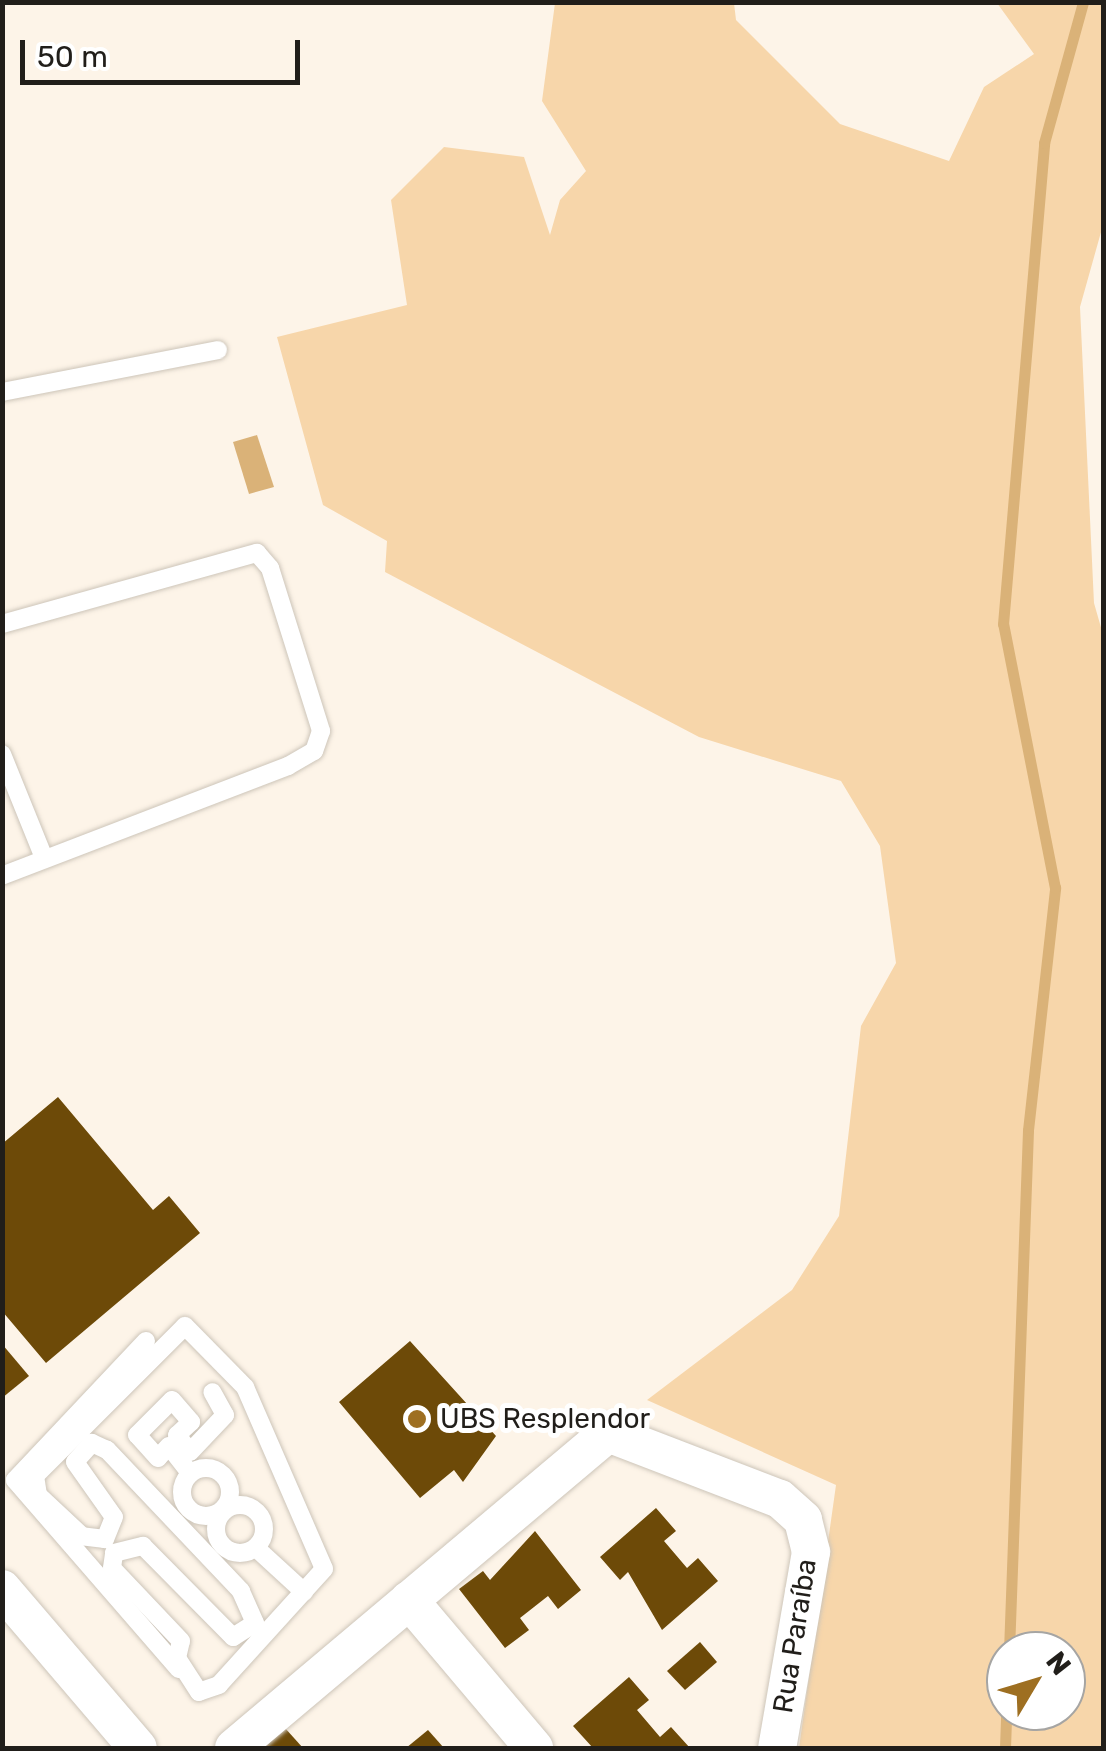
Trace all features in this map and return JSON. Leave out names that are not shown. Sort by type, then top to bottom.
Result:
[{"type":"street","name":"Rua Paraíba","points":[[234,1748],[580,1450],[608,1432],[638,1437],[780,1498],[803,1520],[811,1552],[777,1748]]},
{"type":"street","points":[[2,1589],[138,1748]]},
{"type":"street","points":[[409,1600],[534,1748]]},
{"type":"lane","points":[[2,392],[218,350]]},
{"type":"lane","points":[[2,624],[258,554],[270,568],[321,731],[314,751],[288,766],[2,876]]},
{"type":"lane","points":[[2,754],[44,858]]},
{"type":"lane","points":[[185,1326],[229,1367],[262,1418],[324,1568],[219,1685],[199,1692],[178,1658],[181,1641],[112,1568],[114,1553],[142,1546],[234,1637],[255,1624],[241,1590],[107,1450],[92,1443],[75,1462],[114,1517],[105,1538],[82,1536],[38,1495],[35,1476],[185,1326]]},
{"type":"lane","points":[[146,1341],[15,1480],[199,1692]]},
{"type":"lane","points":[[212,1392],[226,1415],[190,1452],[178,1435],[190,1422],[172,1400],[137,1435],[158,1458],[169,1446],[190,1473],[187,1508],[258,1512],[256,1548]]},
{"type":"lane","points":[[190,1473],[225,1476],[221,1546],[256,1548],[304,1592]]},
{"type":"shaded area","points":[[555,3],[734,3],[736,20],[840,124],[949,161],[984,87],[1034,54],[997,3],[1103,3],[1103,225],[1080,307],[1094,603],[1104,638],[1103,1748],[799,1748],[836,1485],[647,1400],[792,1290],[839,1216],[861,1026],[896,963],[880,846],[841,781],[699,737],[385,572],[387,541],[323,505],[277,337],[407,305],[391,200],[444,147],[524,157],[550,235],[560,200],[586,171],[542,101]]},
{"type":"shaded area","points":[[257,435],[274,487],[249,494],[233,442]]},
{"type":"building","points":[[58,1097],[153,1210],[169,1196],[200,1233],[46,1363],[2,1311],[2,1144]]},
{"type":"building","name":"UBS Resplendor","points":[[410,1341],[496,1436],[463,1482],[454,1470],[420,1498],[339,1402]]},
{"type":"building","points":[[2,1344],[29,1376],[2,1398]]},
{"type":"building","points":[[656,1508],[676,1531],[664,1541],[687,1568],[698,1558],[718,1581],[662,1630],[628,1572],[620,1580],[600,1557]]},
{"type":"building","points":[[535,1531],[581,1590],[558,1609],[548,1596],[520,1618],[529,1630],[505,1648],[459,1589],[483,1571],[490,1580]]},
{"type":"building","points":[[700,1642],[717,1662],[685,1690],[667,1671]]},
{"type":"building","points":[[629,1677],[649,1700],[637,1710],[660,1737],[671,1727],[690,1748],[593,1748],[573,1726]]},
{"type":"building","points":[[285,1728],[303,1748],[261,1748]]},
{"type":"building","points":[[428,1730],[444,1748],[406,1748]]},
{"type":"waterway","points":[[1010,1631],[1028,1130],[1055,888],[1003,624],[1044,143],[1083,2]]},
{"type":"waterway","points":[[1005,1731],[1005,1748]]},
{"type":"place","name":"UBS Resplendor","points":[[417,1419]]}]
